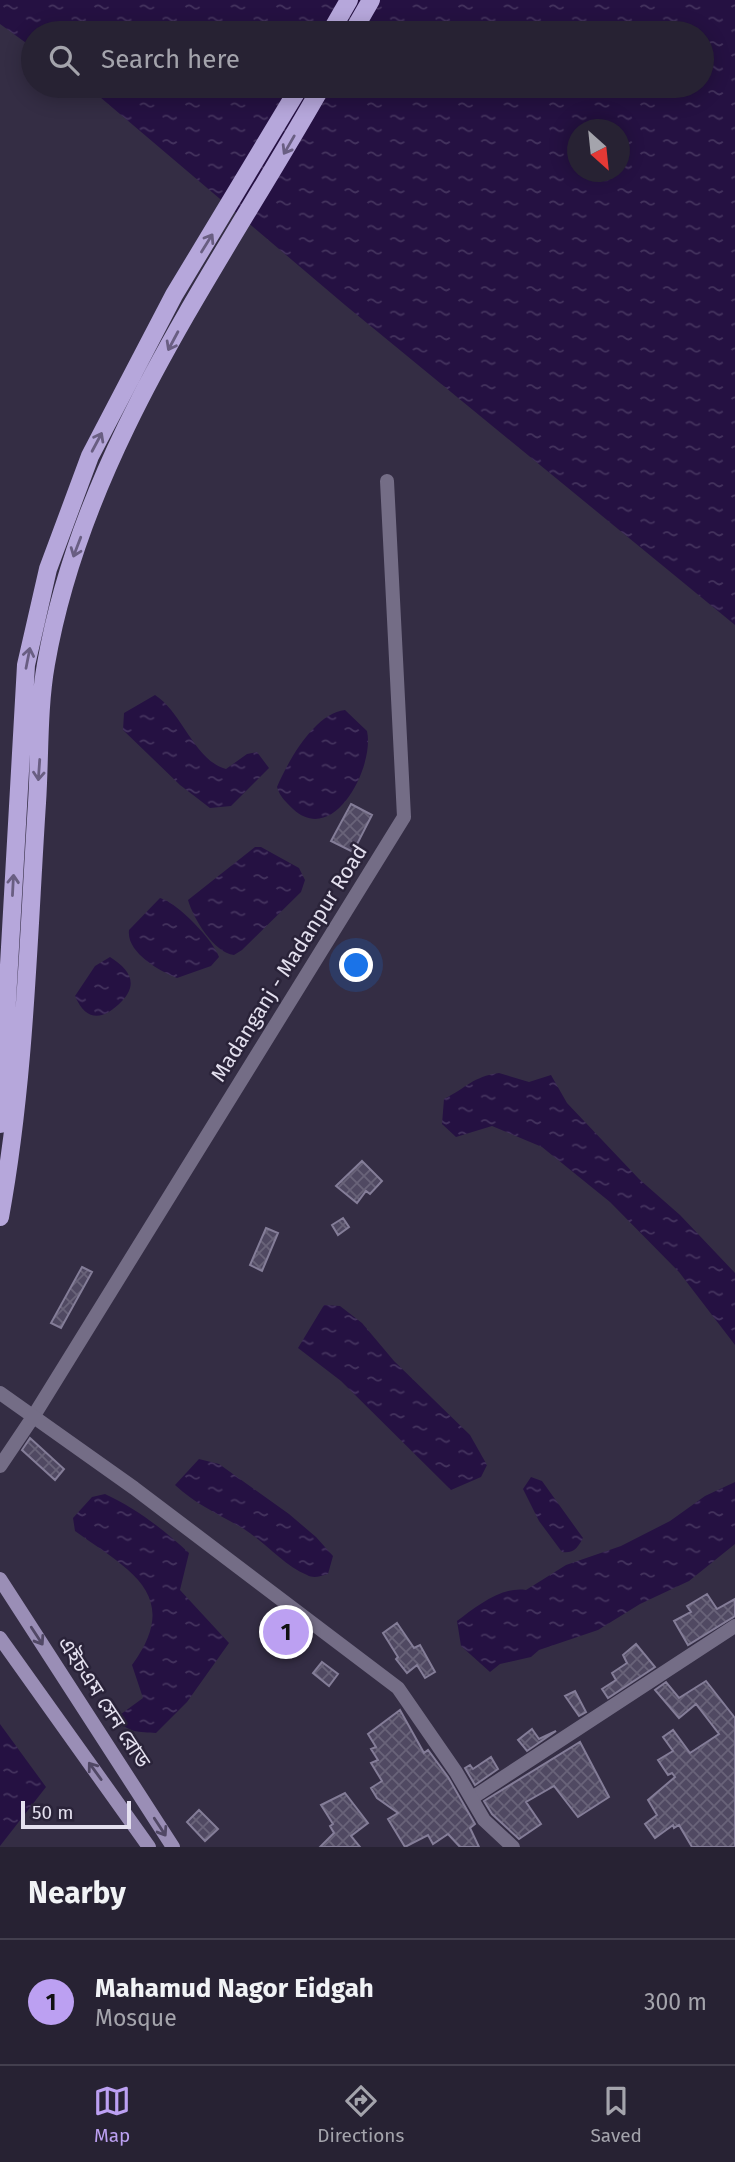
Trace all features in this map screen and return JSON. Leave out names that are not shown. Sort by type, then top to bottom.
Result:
[{"type":"main road","points":[[337,21],[349,0]]},
{"type":"main road","points":[[359,21],[371,0]]},
{"type":"main road","points":[[0,1124],[26,665],[48,569],[90,456],[174,295],[293,98]]},
{"type":"main road","points":[[0,1217],[15,1138],[46,666],[68,571],[109,461],[193,302],[316,98]]},
{"type":"main road","name":"এইচএম সেন রোড","points":[[0,1579],[173,1847]]},
{"type":"main road","name":"এইচএম সেন রোড","points":[[0,1638],[149,1847]]},
{"type":"street","name":"Madanganj - Madanpur Road","points":[[0,1466],[33,1417],[404,817],[387,481]]},
{"type":"street","points":[[0,1393],[155,1504],[398,1688],[484,1819],[513,1847]]},
{"type":"street","points":[[472,1798],[735,1626]]},
{"type":"water","points":[[0,0],[735,0],[735,625],[345,305],[101,98],[714,98],[714,21],[21,21],[21,39],[0,24]]},
{"type":"water","points":[[155,695],[165,703],[205,756],[215,764],[226,769],[247,754],[257,752],[269,768],[231,806],[210,808],[180,785],[123,730],[124,713]]},
{"type":"water","points":[[345,710],[367,731],[365,763],[358,781],[337,810],[323,818],[308,818],[290,806],[277,787],[295,752],[313,729],[334,713]]},
{"type":"water","points":[[255,847],[261,847],[299,868],[305,880],[301,892],[234,955],[226,953],[212,941],[199,925],[188,900]]},
{"type":"water","points":[[160,898],[185,914],[216,950],[219,957],[211,966],[177,978],[153,966],[138,953],[129,938],[129,930]]},
{"type":"water","points":[[110,957],[127,971],[130,988],[122,1001],[109,1012],[91,1015],[75,996],[95,966]]},
{"type":"water","points":[[499,1073],[529,1082],[551,1075],[567,1103],[639,1179],[680,1215],[735,1273],[735,1345],[679,1272],[610,1202],[542,1147],[492,1126],[456,1137],[442,1124],[444,1099],[476,1080]]},
{"type":"water","points":[[324,1305],[340,1306],[362,1323],[394,1361],[470,1435],[487,1465],[481,1477],[451,1490],[341,1381],[298,1348]]},
{"type":"water","points":[[199,1459],[219,1464],[289,1514],[316,1537],[333,1556],[328,1574],[312,1577],[298,1571],[244,1529],[199,1504],[175,1485]]},
{"type":"water","points":[[531,1477],[542,1481],[583,1538],[573,1551],[562,1552],[539,1521],[523,1489]]},
{"type":"water","points":[[735,1482],[735,1544],[689,1581],[640,1604],[598,1630],[539,1650],[531,1657],[500,1664],[490,1672],[461,1646],[457,1621],[489,1599],[507,1591],[526,1590],[566,1565],[621,1546],[670,1521],[705,1496]]},
{"type":"water","points":[[105,1494],[149,1520],[189,1553],[180,1590],[229,1643],[187,1702],[156,1733],[129,1729],[117,1717],[143,1698],[132,1665],[147,1640],[152,1619],[151,1601],[130,1571],[75,1531],[73,1518],[92,1497]]},
{"type":"water","points":[[0,1724],[46,1787],[0,1846]]},
{"type":"building","points":[[351,804],[372,815],[353,852],[331,841]]},
{"type":"building","points":[[362,1161],[382,1181],[370,1194],[366,1191],[357,1203],[336,1186]]},
{"type":"building","points":[[343,1218],[349,1227],[338,1235],[332,1225]]},
{"type":"building","points":[[266,1228],[278,1233],[262,1271],[250,1265]]},
{"type":"building","points":[[82,1267],[92,1272],[61,1328],[51,1323]]},
{"type":"building","points":[[30,1438],[64,1469],[55,1480],[22,1450]]},
{"type":"building","points":[[707,1594],[717,1609],[735,1599],[735,1616],[688,1645],[674,1621],[691,1612],[687,1606]]},
{"type":"building","points":[[397,1623],[414,1648],[420,1645],[435,1672],[425,1678],[417,1665],[407,1673],[396,1659],[398,1657],[383,1633]]},
{"type":"building","points":[[636,1644],[655,1667],[608,1698],[602,1689],[616,1680],[612,1673],[627,1663],[623,1655]]},
{"type":"building","points":[[322,1662],[338,1674],[329,1686],[313,1673]]},
{"type":"building","points":[[706,1681],[735,1718],[735,1847],[692,1847],[679,1825],[674,1828],[673,1825],[655,1838],[645,1824],[657,1815],[648,1800],[675,1777],[672,1773],[668,1775],[658,1760],[673,1751],[663,1737],[673,1730],[690,1753],[719,1734],[696,1704],[679,1718],[655,1690],[666,1682],[679,1698]]},
{"type":"building","points":[[575,1691],[586,1712],[579,1716],[565,1696]]},
{"type":"building","points":[[400,1710],[424,1753],[428,1750],[448,1777],[475,1824],[470,1828],[479,1847],[460,1847],[448,1834],[433,1844],[428,1835],[405,1847],[388,1819],[398,1813],[377,1798],[371,1788],[382,1781],[371,1763],[378,1760],[371,1749],[376,1747],[368,1734]]},
{"type":"building","points":[[532,1729],[539,1739],[556,1731],[527,1751],[518,1740]]},
{"type":"building","points":[[580,1742],[609,1797],[578,1817],[554,1786],[526,1802],[541,1824],[519,1839],[492,1814],[484,1801]]},
{"type":"building","points":[[491,1757],[498,1769],[475,1785],[465,1768],[470,1765],[473,1769]]},
{"type":"building","points":[[345,1793],[368,1823],[351,1836],[360,1847],[320,1847],[334,1833],[330,1826],[333,1824],[321,1805]]},
{"type":"building","points":[[199,1810],[218,1829],[205,1841],[187,1822]]},
{"type":"place","name":"Mahamud Nagor Eidgah","points":[[286,1632]]}]
